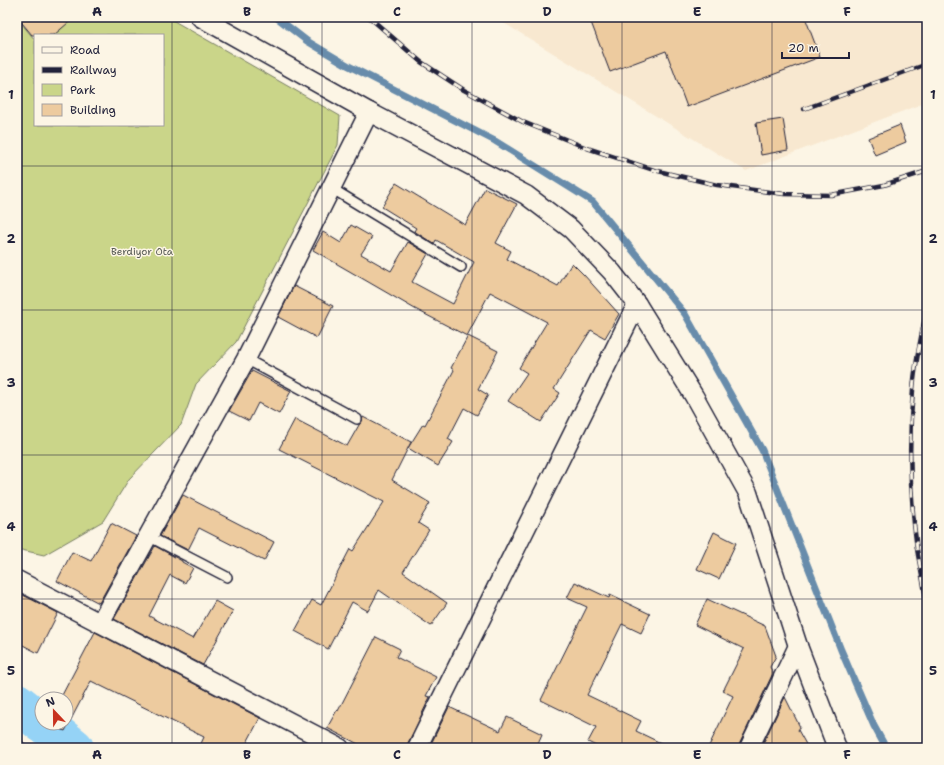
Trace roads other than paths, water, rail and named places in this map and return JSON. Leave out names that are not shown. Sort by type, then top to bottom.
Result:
[{"type":"street","points":[[200,17],[369,112],[526,196],[571,229],[612,272],[637,304],[694,396],[748,493],[798,646],[838,748]]},
{"type":"street","points":[[100,623],[246,359],[369,112]]},
{"type":"street","points":[[417,748],[637,304]]},
{"type":"street","points":[[17,580],[340,748]]},
{"type":"street","points":[[749,748],[798,646]]},
{"type":"lane","points":[[331,188],[460,267]]},
{"type":"lane","points":[[246,359],[357,419]]},
{"type":"lane","points":[[148,536],[227,577]]},
{"type":"lane","points":[[17,744],[21,748]]},
{"type":"waterway","points":[[276,17],[307,41],[349,66],[495,141],[593,202],[685,314],[762,450],[841,650],[874,726],[886,748]]},
{"type":"waterway","points":[[17,703],[34,717]]},
{"type":"waterway","points":[[53,731],[74,748]]},
{"type":"railway","points":[[369,17],[421,62],[464,90],[523,122],[587,148],[654,170],[717,185],[784,194],[831,195],[884,185],[927,171]]},
{"type":"railway","points":[[804,109],[927,64]]},
{"type":"railway","points":[[927,309],[918,350],[914,380],[911,410],[910,450],[911,490],[917,549],[927,603]]},
{"type":"park label","name":"Berdiyor Ota","points":[[142,251]]}]
